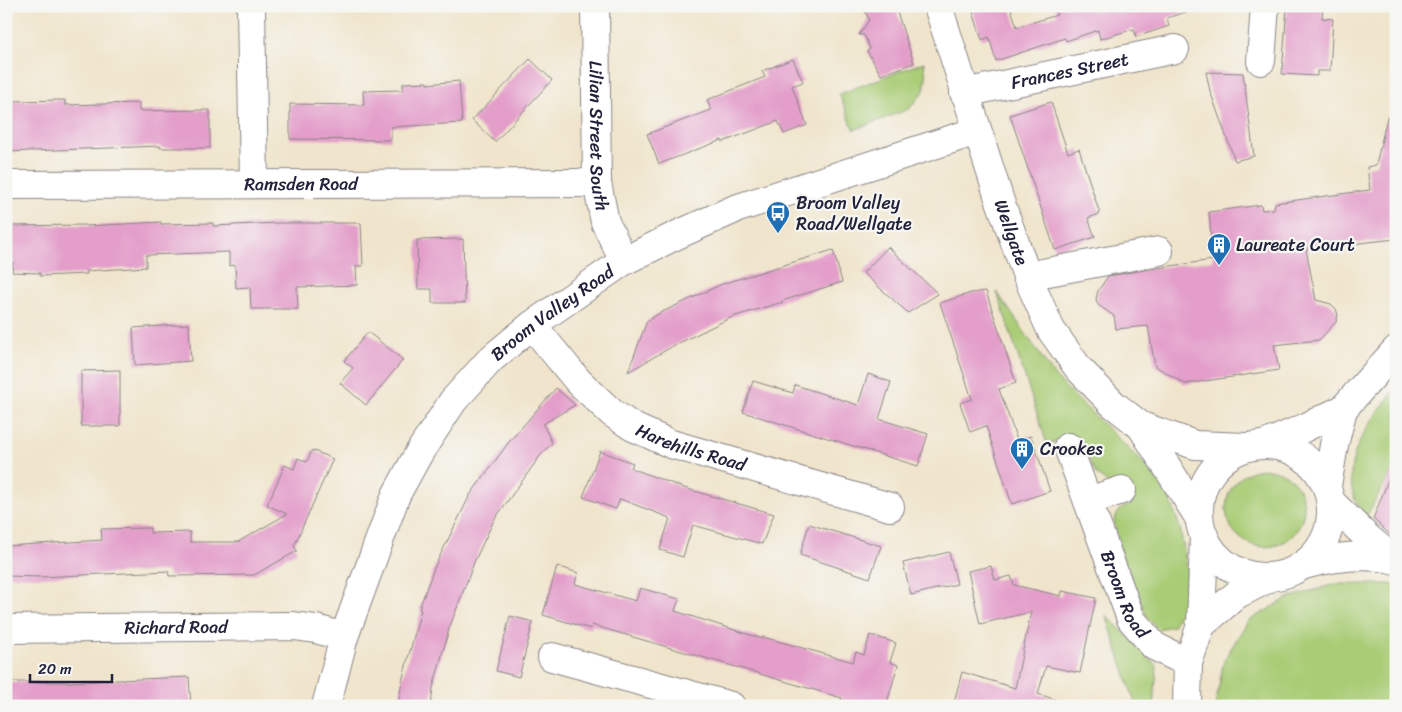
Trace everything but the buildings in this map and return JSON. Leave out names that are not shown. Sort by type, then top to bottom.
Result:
[{"type":"street","points":[[251,6],[254,184]]},
{"type":"street","name":"Lilian Street South","points":[[595,6],[597,183],[605,222],[624,261]]},
{"type":"street","name":"Wellgate","points":[[938,6],[964,93],[1027,276],[1051,330],[1079,369],[1113,404],[1141,426],[1195,446],[1256,445]]},
{"type":"street","points":[[1261,61],[1265,6]]},
{"type":"street","name":"Frances Street","points":[[964,93],[1175,49]]},
{"type":"street","name":"Broom Valley Road","points":[[326,706],[344,637],[396,495],[418,453],[453,401],[491,359],[532,325],[624,261],[677,235],[735,209],[977,131]]},
{"type":"street","name":"Ramsden Road","points":[[6,185],[597,183]]},
{"type":"street","points":[[1027,276],[1159,251]]},
{"type":"street","name":"Harehills Road","points":[[532,325],[578,381],[612,413],[633,427],[671,444],[890,507]]},
{"type":"street","points":[[1187,706],[1188,663],[1201,625],[1200,494],[1210,473],[1226,457],[1304,428],[1343,409],[1396,350]]},
{"type":"street","points":[[1304,565],[1317,552],[1326,538],[1331,520],[1330,494],[1334,445],[1343,409]]},
{"type":"street","name":"Wellgate","points":[[1141,426],[1201,526]]},
{"type":"street","points":[[1256,445],[1286,447],[1303,456],[1318,469],[1330,494],[1368,538],[1395,560]]},
{"type":"street","points":[[1068,447],[1088,502],[1122,490]]},
{"type":"street","name":"Broom Road","points":[[1088,502],[1131,619],[1154,646],[1188,663]]},
{"type":"street","points":[[1201,526],[1215,554],[1231,568],[1250,576],[1271,577]]},
{"type":"street","points":[[1201,625],[1236,595],[1271,577],[1289,573],[1304,565],[1329,558],[1357,557],[1395,560]]},
{"type":"street","name":"Richard Road","points":[[6,629],[294,626],[316,629],[344,637]]},
{"type":"street","points":[[552,657],[731,706]]},
{"type":"green space","points":[[924,62],[926,78],[924,91],[909,109],[854,130],[839,94]]},
{"type":"green space","points":[[997,292],[1056,378],[1147,467],[1168,493],[1180,528],[1188,572],[1183,606],[1173,626],[1158,629],[1148,619],[1119,548],[1114,520],[1120,510],[1133,503],[1125,482],[1109,484],[1096,474],[1077,436],[1047,444]]},
{"type":"green space","points":[[1396,388],[1396,464],[1366,517],[1354,497],[1351,481],[1355,452],[1377,412]]},
{"type":"green space","points":[[1265,469],[1280,472],[1293,480],[1301,493],[1304,508],[1301,523],[1293,536],[1280,544],[1265,547],[1250,544],[1237,536],[1229,523],[1226,508],[1229,493],[1237,480],[1250,472]]},
{"type":"green space","points":[[1335,584],[1389,584],[1396,586],[1396,706],[1215,706],[1224,660],[1248,621],[1288,598]]},
{"type":"green space","points":[[1106,615],[1157,666],[1154,706],[1136,706]]},
{"type":"place","name":"Broom Valley Road/Wellgate","points":[[778,234]]},
{"type":"place","name":"Laureate Court","points":[[1219,266]]},
{"type":"place","name":"Crookes","points":[[1022,470]]}]
